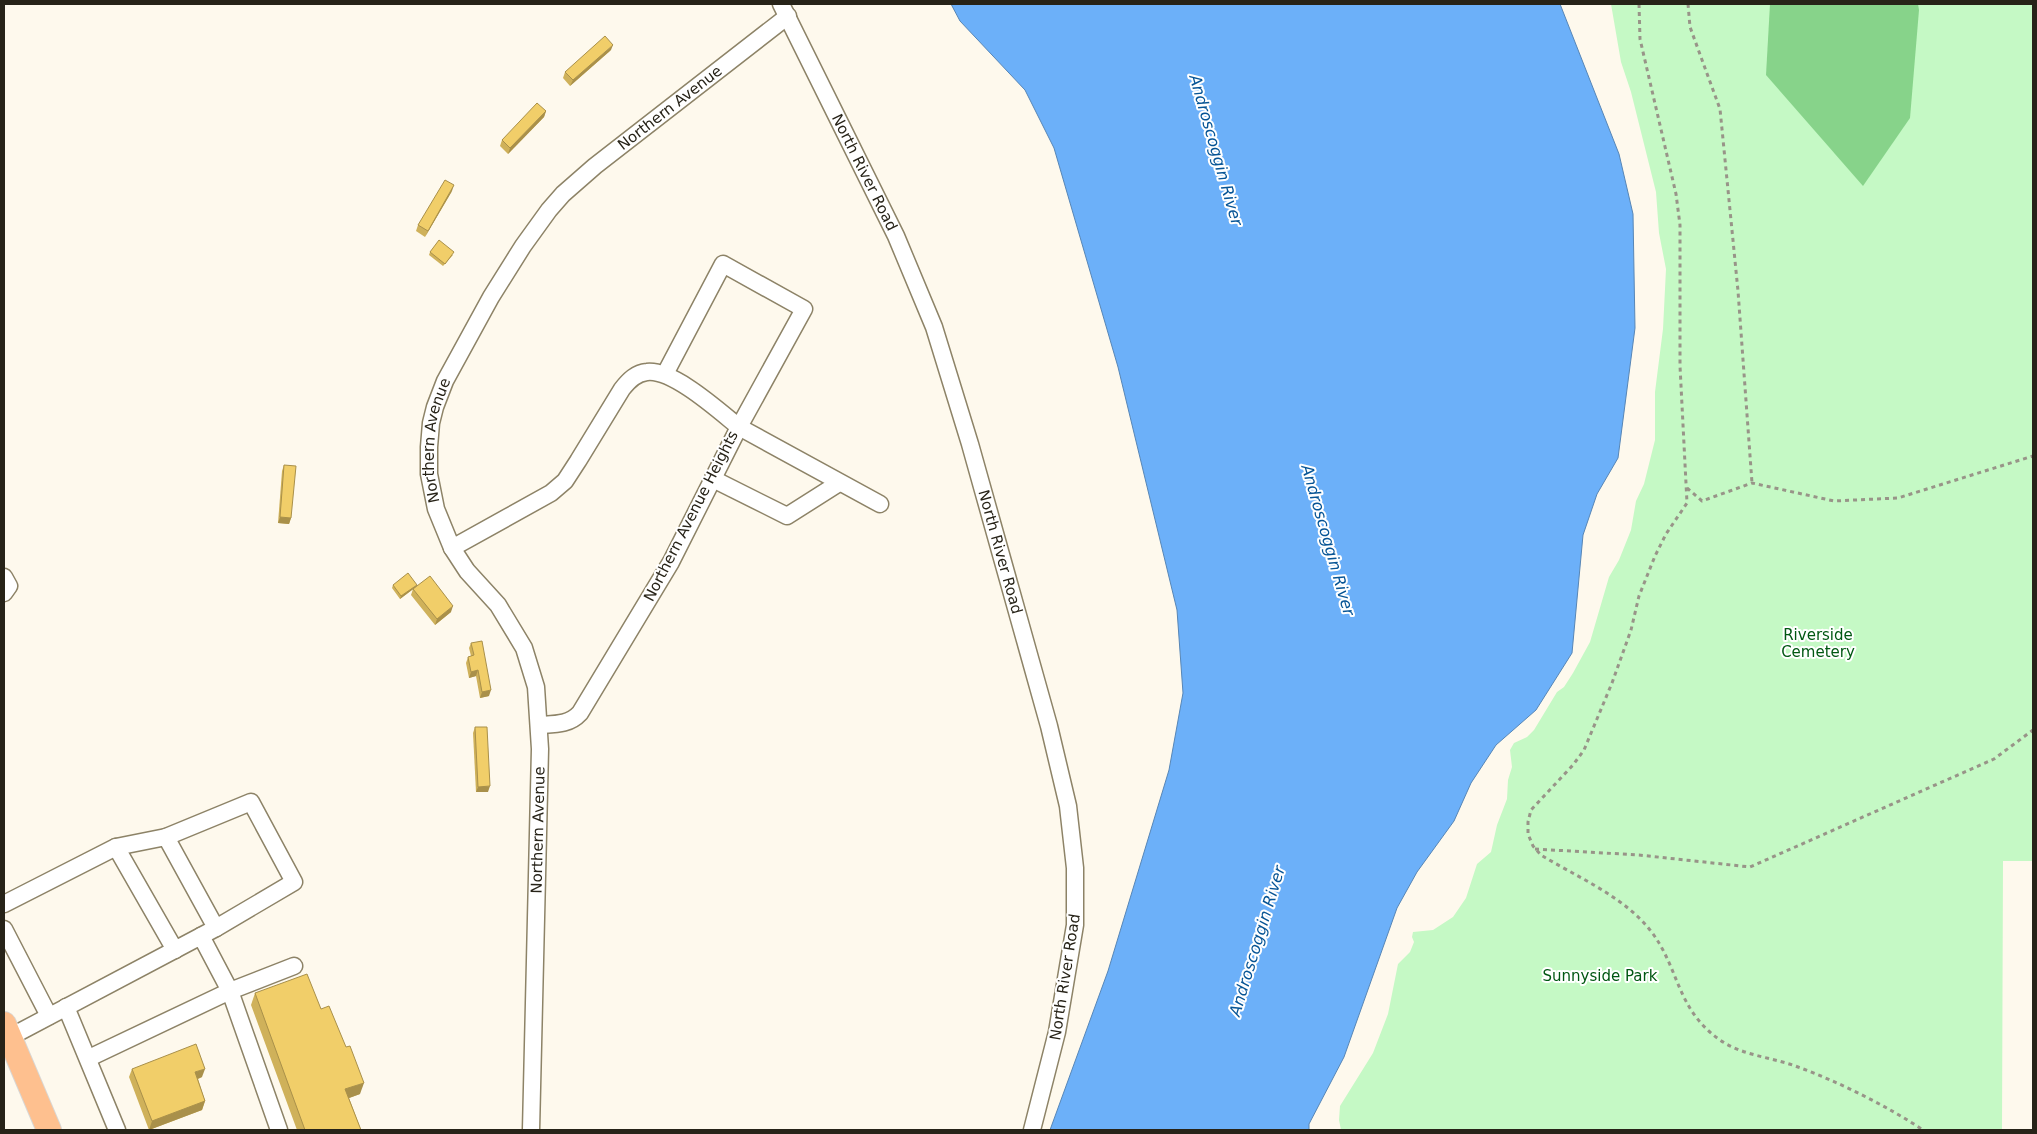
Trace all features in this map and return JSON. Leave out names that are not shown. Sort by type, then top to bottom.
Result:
[{"type":"highway","points":[[7,1031],[49,1130]]},
{"type":"street","name":"Northern Avenue","points":[[531,1130],[538,894],[539,725],[536,687],[524,648],[498,605],[467,571],[452,548],[436,509],[429,474],[431,423],[445,381],[492,295],[523,246],[549,210],[563,194],[594,166],[784,10]]},
{"type":"street","name":"North River Road","points":[[784,10],[896,236],[934,327],[970,444],[1033,670],[1068,806],[1076,868],[1075,925],[1057,1032],[1032,1130]]},
{"type":"street","points":[[452,548],[551,493],[565,480],[630,379],[648,371],[664,374],[723,264],[804,309],[739,427],[880,504]]},
{"type":"street","name":"Northern Avenue Heights","points":[[539,725],[562,724],[574,720],[580,713],[671,562],[739,427],[701,397],[664,374]]},
{"type":"street","points":[[713,479],[787,516],[839,483]]},
{"type":"street","points":[[4,577],[8,586],[4,593]]},
{"type":"street","points":[[4,904],[116,847],[166,838],[252,802],[294,882],[216,928],[49,1016],[7,1031]]},
{"type":"street","points":[[166,838],[216,928]]},
{"type":"street","points":[[116,847],[175,950]]},
{"type":"street","points":[[4,929],[49,1016]]},
{"type":"street","points":[[201,936],[230,991],[279,1130]]},
{"type":"street","points":[[89,1058],[230,991],[294,966]]},
{"type":"street","points":[[66,1007],[89,1058],[117,1130]]},
{"type":"path","points":[[1639,4],[1640,39],[1676,194],[1680,225],[1680,366],[1687,504],[1666,534],[1655,556],[1639,596],[1631,630],[1612,683],[1584,750],[1532,810],[1528,822],[1528,834],[1535,849],[1541,855],[1615,900],[1639,918],[1666,954],[1690,1010],[1700,1022],[1722,1041],[1748,1054],[1789,1064],[1821,1075],[1923,1130]]},
{"type":"path","points":[[1688,4],[1690,27],[1720,109],[1738,291],[1752,483]]},
{"type":"path","points":[[1686,487],[1702,501],[1752,483],[1834,501],[1898,498],[2033,456]]},
{"type":"path","points":[[1535,849],[1639,855],[1750,867],[1994,759],[2033,730]]},
{"type":"green space","name":"Riverside Cemetery","points":[[1611,4],[2033,4],[2033,861],[2003,861],[2002,1130],[1341,1130],[1339,1120],[1340,1106],[1373,1053],[1388,1014],[1398,964],[1410,952],[1414,942],[1413,932],[1433,930],[1453,917],[1466,898],[1477,864],[1491,852],[1497,825],[1507,799],[1508,780],[1512,767],[1510,750],[1514,743],[1527,737],[1534,730],[1557,692],[1564,687],[1573,673],[1590,642],[1609,577],[1619,560],[1631,530],[1636,501],[1644,484],[1655,440],[1655,392],[1663,329],[1666,269],[1659,233],[1656,192],[1631,92],[1621,62]]},
{"type":"green space","points":[[1770,4],[1918,4],[1910,118],[1863,186],[1766,75]]},
{"type":"water","name":"Androscoggin River","points":[[951,4],[1560,4],[1619,154],[1633,214],[1635,328],[1618,458],[1597,494],[1583,535],[1572,653],[1536,710],[1496,745],[1471,783],[1454,821],[1417,872],[1397,908],[1344,1057],[1309,1124],[1309,1130],[1050,1130],[1108,971],[1169,770],[1183,693],[1177,610],[1118,367],[1054,148],[1025,90],[960,21]]},
{"type":"building","points":[[605,36],[613,45],[573,80],[565,72]]},
{"type":"building","points":[[537,103],[546,111],[510,148],[502,140]]},
{"type":"building","points":[[445,180],[454,185],[428,231],[418,225]]},
{"type":"building","points":[[439,240],[454,252],[445,264],[430,252]]},
{"type":"building","points":[[284,465],[296,466],[291,518],[280,517]]},
{"type":"building","points":[[408,573],[417,585],[401,596],[393,585]]},
{"type":"building","points":[[430,576],[453,606],[437,619],[413,589]]},
{"type":"building","points":[[482,641],[491,690],[482,692],[478,670],[471,672],[468,657],[474,655],[471,643]]},
{"type":"building","points":[[475,727],[487,727],[490,786],[478,787]]},
{"type":"building","points":[[307,974],[321,1009],[329,1006],[346,1047],[350,1046],[364,1083],[345,1089],[361,1130],[305,1130],[255,993]]},
{"type":"building","points":[[196,1044],[205,1069],[195,1072],[205,1101],[152,1121],[132,1069]]},
{"type":"park label","name":"Sunnyside Park","points":[[1600,976]]}]
